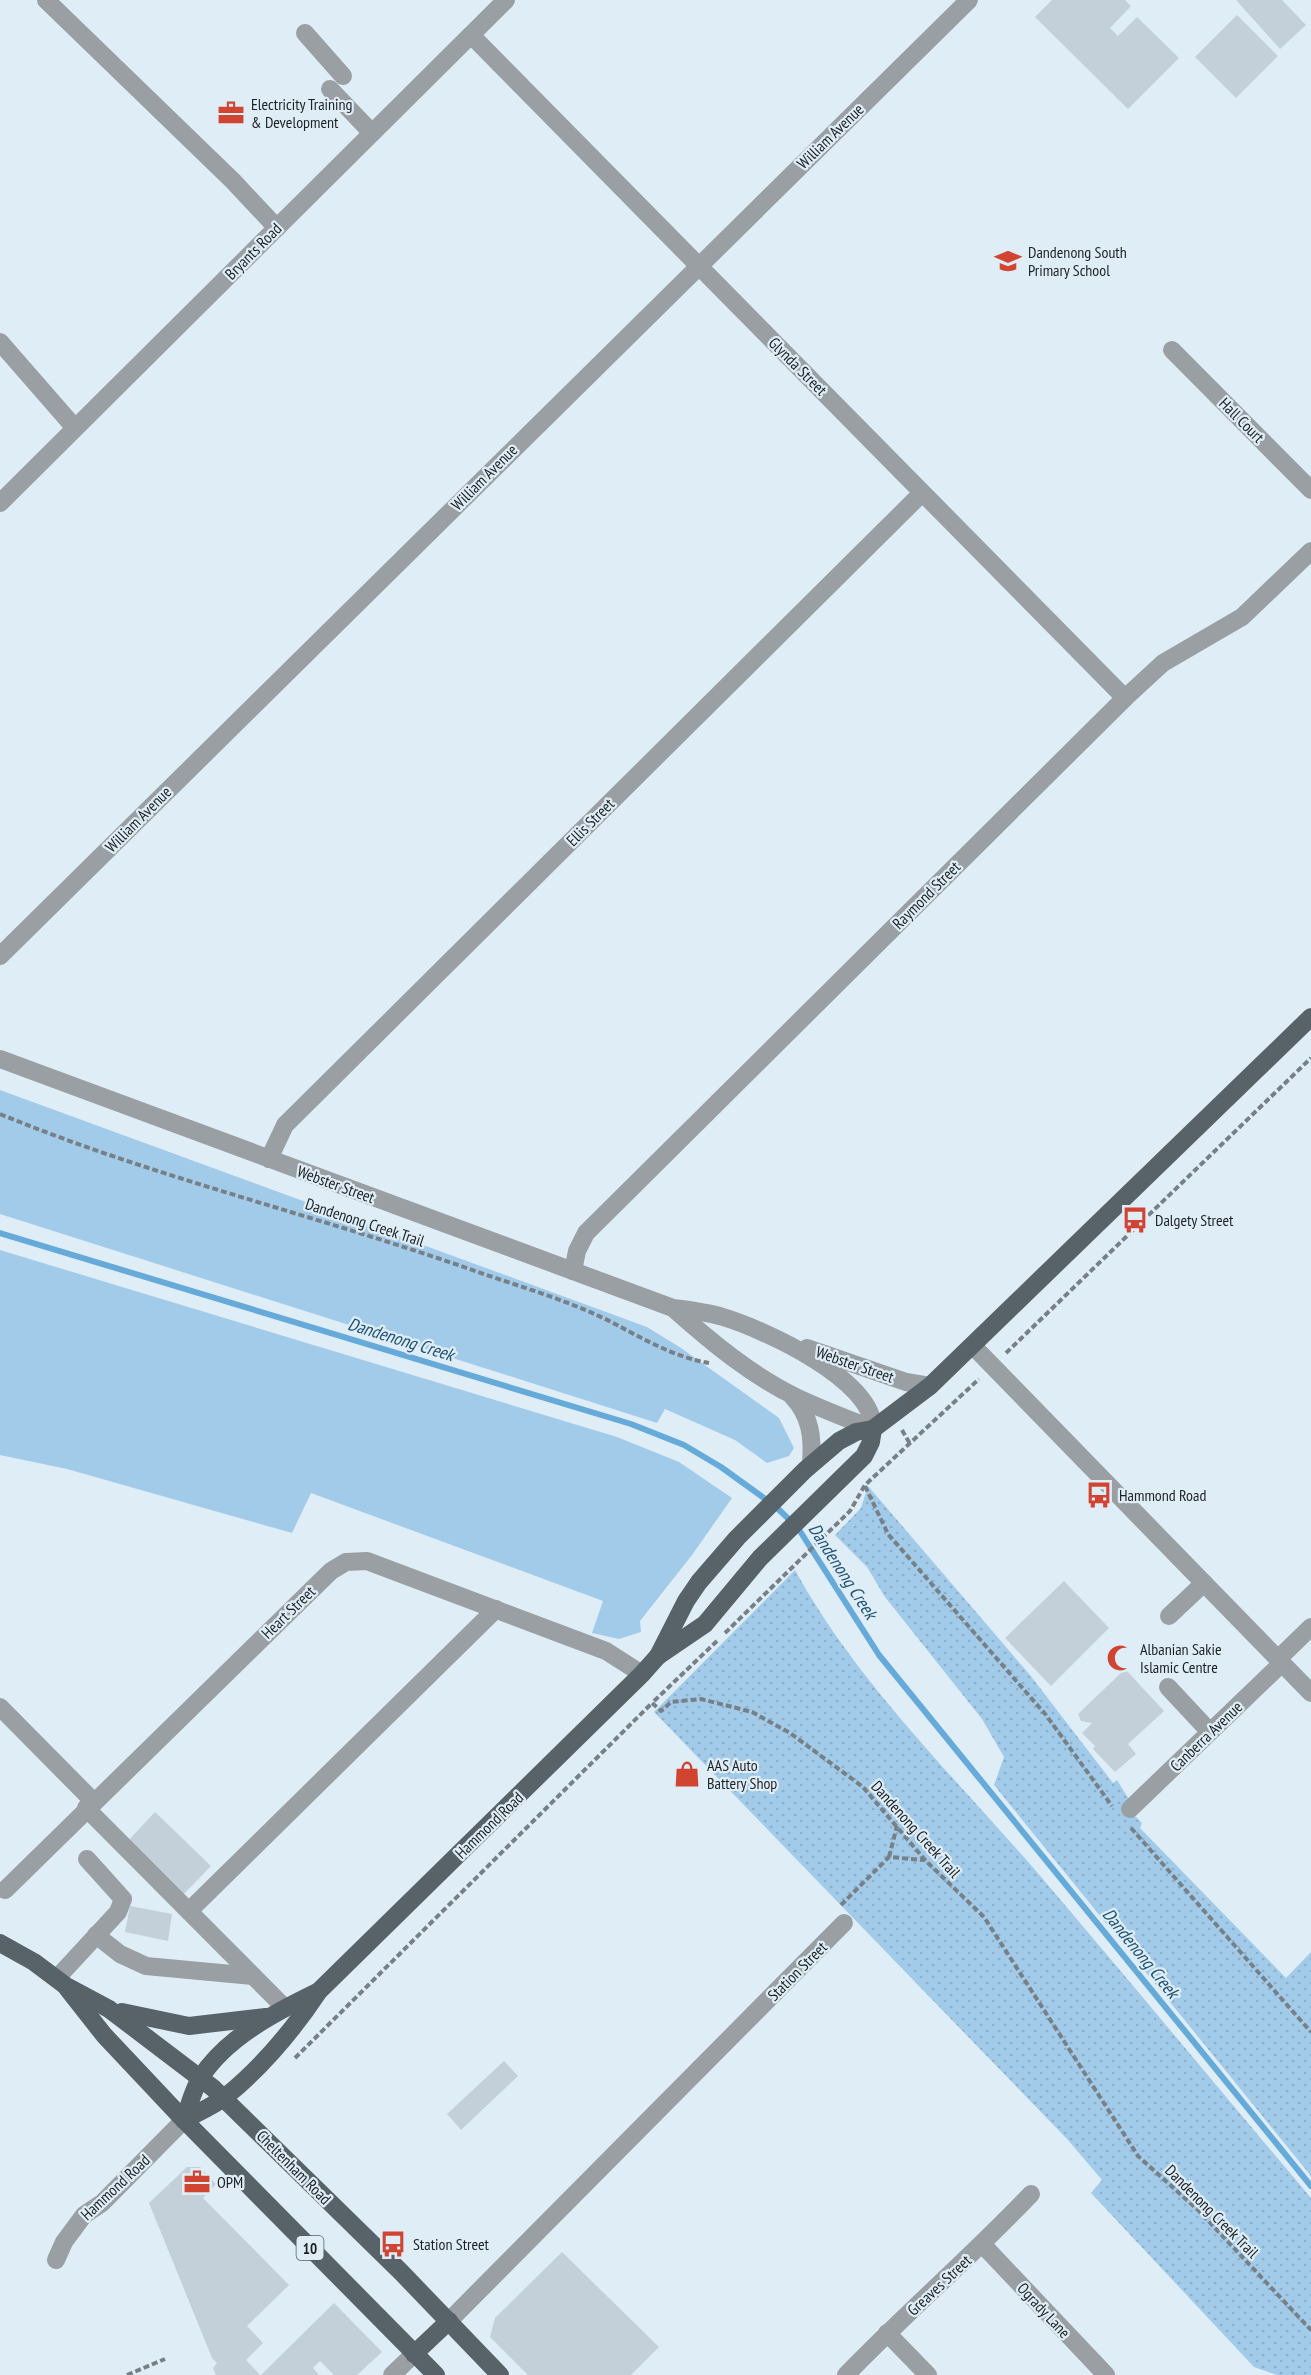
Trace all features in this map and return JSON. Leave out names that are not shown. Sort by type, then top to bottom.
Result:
[{"type":"main road","name":"Hammond Road","points":[[658,1656],[686,1600],[709,1569],[808,1467],[843,1438],[873,1429],[930,1386],[1311,1017]]},
{"type":"main road","name":"Hammond Road","points":[[184,2120],[224,2098],[285,2036],[319,1991],[658,1656],[705,1624],[760,1558],[864,1456],[871,1442],[873,1429]]},
{"type":"main road","name":"Cheltenham Road","points":[[0,1943],[108,2008],[200,2077],[449,2321],[500,2375]]},
{"type":"main road","name":"Cheltenham Road","points":[[62,1982],[104,2035],[184,2120],[436,2375]]},
{"type":"main road","name":"Hammond Road","points":[[200,2077],[236,2042],[278,2012],[319,1991]]},
{"type":"main road","points":[[108,2008],[183,2026],[222,2024],[278,2012]]},
{"type":"main road","points":[[184,2120],[200,2077]]},
{"type":"main road","name":"Station Street","points":[[414,2354],[449,2321]]},
{"type":"street","points":[[46,0],[233,181],[277,228]]},
{"type":"street","name":"Bryants Road","points":[[0,503],[506,0]]},
{"type":"street","name":"William Avenue","points":[[0,956],[969,0]]},
{"type":"street","points":[[305,33],[343,76]]},
{"type":"street","name":"Glynda Street","points":[[471,35],[1125,698]]},
{"type":"street","points":[[330,89],[372,133]]},
{"type":"street","points":[[0,342],[75,428]]},
{"type":"street","name":"Hall Court","points":[[1172,350],[1311,490]]},
{"type":"street","name":"Ellis Street","points":[[269,1159],[285,1125],[922,493]]},
{"type":"street","name":"Raymond Street","points":[[573,1271],[577,1251],[586,1233],[1125,698],[1162,663],[1242,617],[1311,551]]},
{"type":"street","name":"Webster Street","points":[[0,1059],[673,1308],[724,1317],[780,1340],[906,1382],[930,1386]]},
{"type":"street","name":"Webster Street","points":[[673,1308],[708,1339],[790,1394],[873,1429]]},
{"type":"street","name":"Webster Street","points":[[780,1340],[815,1360],[840,1378],[870,1411],[873,1429]]},
{"type":"street","points":[[973,1346],[1311,1693]]},
{"type":"street","name":"Webster Street","points":[[790,1394],[805,1413],[811,1428],[808,1467]]},
{"type":"street","name":"Heart Street","points":[[5,1890],[90,1805],[342,1564],[367,1561],[612,1653],[642,1674]]},
{"type":"street","points":[[1169,1616],[1204,1583]]},
{"type":"street","points":[[189,1911],[496,1609]]},
{"type":"street","name":"Canberra Avenue","points":[[1123,1814],[1210,1732],[1311,1627]]},
{"type":"street","points":[[1168,1687],[1210,1732]]},
{"type":"street","points":[[0,1707],[189,1911],[253,1976],[278,2012]]},
{"type":"street","points":[[62,1982],[96,1935],[118,1912],[123,1899],[87,1859]]},
{"type":"street","name":"Station Street","points":[[449,2321],[844,1923]]},
{"type":"street","points":[[96,1935],[120,1954],[146,1966],[253,1976]]},
{"type":"street","name":"Hammond Road","points":[[56,2260],[64,2242],[80,2219],[102,2203],[184,2120]]},
{"type":"street","name":"Greaves Street","points":[[846,2375],[887,2333],[983,2245],[1031,2194]]},
{"type":"street","name":"Ogrady Lane","points":[[983,2245],[1106,2375]]},
{"type":"street","points":[[887,2333],[928,2375]]},
{"type":"street","name":"Station Street","points":[[393,2375],[414,2354]]},
{"type":"path","name":"Dandenong Creek Trail","points":[[1311,1058],[993,1366],[865,1485],[850,1511],[652,1704],[661,1711],[671,1702],[701,1699],[743,1709],[766,1718],[863,1787],[925,1860],[984,1917],[1138,2156],[1199,2211],[1311,2330]]},
{"type":"path","name":"Dandenong Creek Trail","points":[[0,1114],[92,1148],[470,1269],[589,1313],[618,1325],[637,1338],[698,1362],[718,1365]]},
{"type":"path","points":[[865,1485],[888,1534],[1046,1715],[1123,1814],[1311,2032]]},
{"type":"path","points":[[844,1923],[841,1906],[889,1857],[897,1826]]},
{"type":"path","points":[[889,1857],[925,1860]]},
{"type":"path","points":[[127,2375],[165,2359]]},
{"type":"shaded area","points":[[0,1090],[647,1327],[681,1348],[779,1418],[794,1448],[789,1456],[767,1463],[735,1440],[665,1409],[657,1423],[0,1214]]},
{"type":"shaded area","points":[[0,1250],[617,1437],[679,1462],[732,1498],[692,1555],[640,1621],[641,1632],[619,1639],[592,1633],[603,1601],[311,1493],[292,1533],[67,1469],[0,1455]]},
{"type":"shaded area","points":[[868,1486],[1030,1675],[1113,1783],[1117,1780],[1130,1801],[1125,1806],[1142,1823],[1140,1828],[1286,1978],[1311,1952],[1311,2176],[994,1785],[1004,1757],[982,1719],[885,1597],[867,1567],[835,1535],[861,1508]]},
{"type":"shaded area","points":[[795,1570],[847,1651],[876,1689],[1036,1871],[1311,2198],[1311,2375],[1277,2375],[1254,2367],[1091,2193],[1102,2180],[1068,2140],[654,1712]]},
{"type":"building","points":[[1052,0],[1125,0],[1131,6],[1110,28],[1118,36],[1137,17],[1179,58],[1128,109],[1035,17]]},
{"type":"building","points":[[1236,0],[1282,0],[1306,25],[1280,49]]},
{"type":"building","points":[[1237,15],[1278,56],[1236,98],[1195,57]]},
{"type":"building","points":[[1064,1581],[1109,1628],[1051,1686],[1005,1638]]},
{"type":"building","points":[[1125,1669],[1164,1711],[1128,1744],[1136,1754],[1115,1772],[1093,1749],[1095,1746],[1082,1733],[1092,1723],[1081,1721],[1078,1714]]},
{"type":"building","points":[[155,1812],[211,1866],[181,1897],[126,1843]]},
{"type":"building","points":[[130,1906],[172,1914],[168,1941],[125,1932]]},
{"type":"building","points":[[504,2061],[518,2076],[461,2130],[447,2114]]},
{"type":"building","points":[[187,2167],[200,2167],[216,2184],[203,2198],[289,2285],[247,2326],[263,2343],[246,2360],[260,2375],[216,2375],[213,2368],[217,2363],[212,2358],[149,2203]]},
{"type":"building","points":[[562,2252],[659,2347],[631,2375],[528,2375],[490,2337],[495,2318]]},
{"type":"building","points":[[334,2303],[382,2352],[357,2375],[334,2375],[320,2361],[313,2368],[319,2375],[261,2375]]},
{"type":"waterway","name":"Dandenong Creek","points":[[0,1233],[631,1424],[684,1445],[721,1467],[775,1506],[798,1528],[879,1655],[1311,2186]]},
{"type":"place","name":"Electricity Training & Development","points":[[231,113]]},
{"type":"place","name":"Dandenong South Primary School","points":[[1008,261]]},
{"type":"place","name":"Dalgety Street","points":[[1135,1220]]},
{"type":"place","name":"Hammond Road","points":[[1099,1495]]},
{"type":"place","name":"Albanian Sakie Islamic Centre","points":[[1120,1658]]},
{"type":"place","name":"AAS Auto Battery Shop","points":[[687,1774]]},
{"type":"place","name":"OPM","points":[[197,2182]]},
{"type":"place","name":"Station Street","points":[[393,2244]]}]
